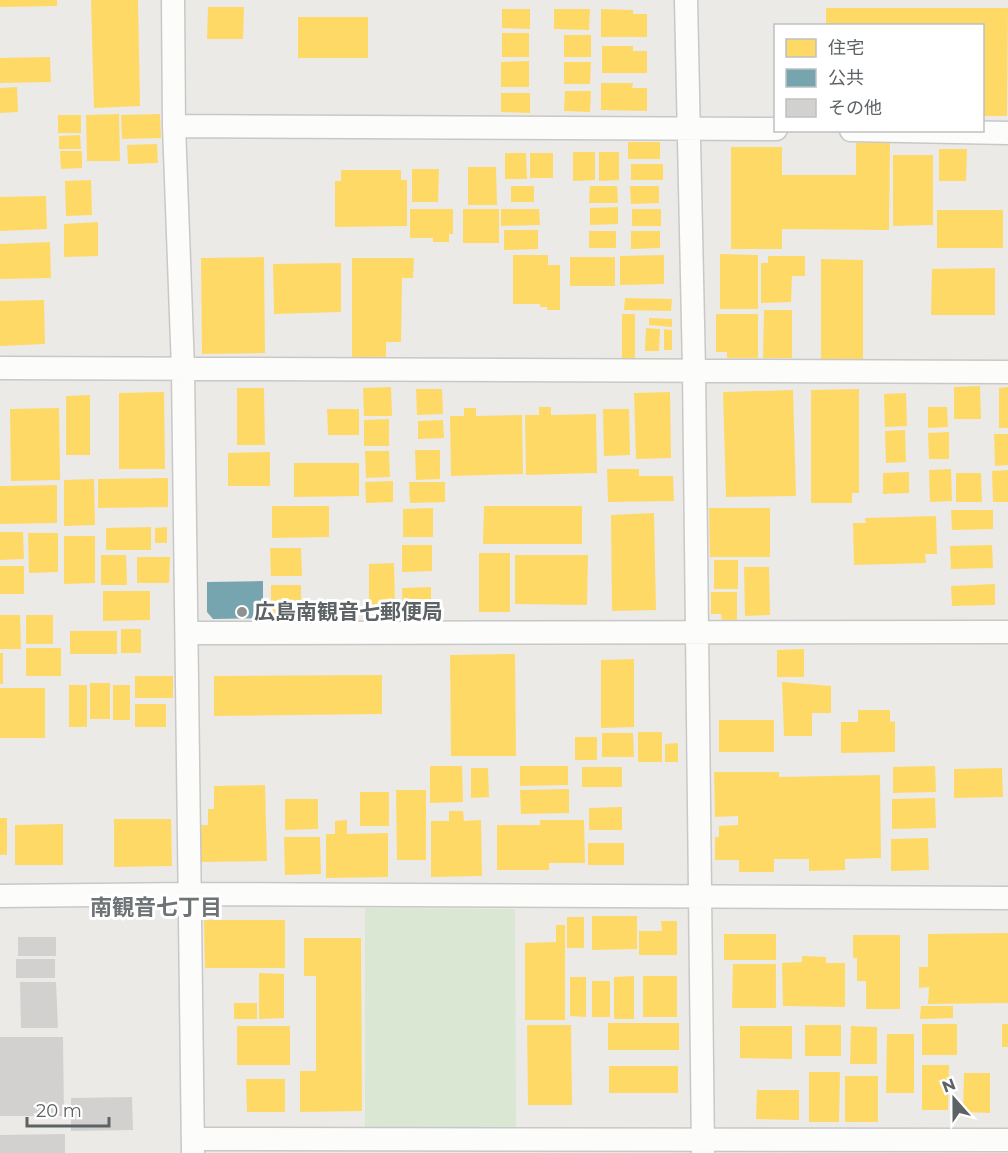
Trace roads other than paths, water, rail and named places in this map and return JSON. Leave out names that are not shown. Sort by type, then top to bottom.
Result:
[{"type":"street","points":[[173,0],[174,126],[183,369],[193,1146],[702,1147],[1008,1140]]},
{"type":"street","points":[[686,0],[694,370],[702,1147]]},
{"type":"street","points":[[174,126],[774,129]]},
{"type":"street","points":[[929,132],[1008,134]]},
{"type":"street","points":[[0,368],[1008,372]]},
{"type":"street","points":[[187,633],[1008,633]]},
{"type":"street","points":[[0,896],[189,894],[1008,898]]},
{"type":"place","name":"広島南観音七郵便局","points":[[242,612]]},
{"type":"district","name":"南観音七丁目","points":[[156,907]]}]
